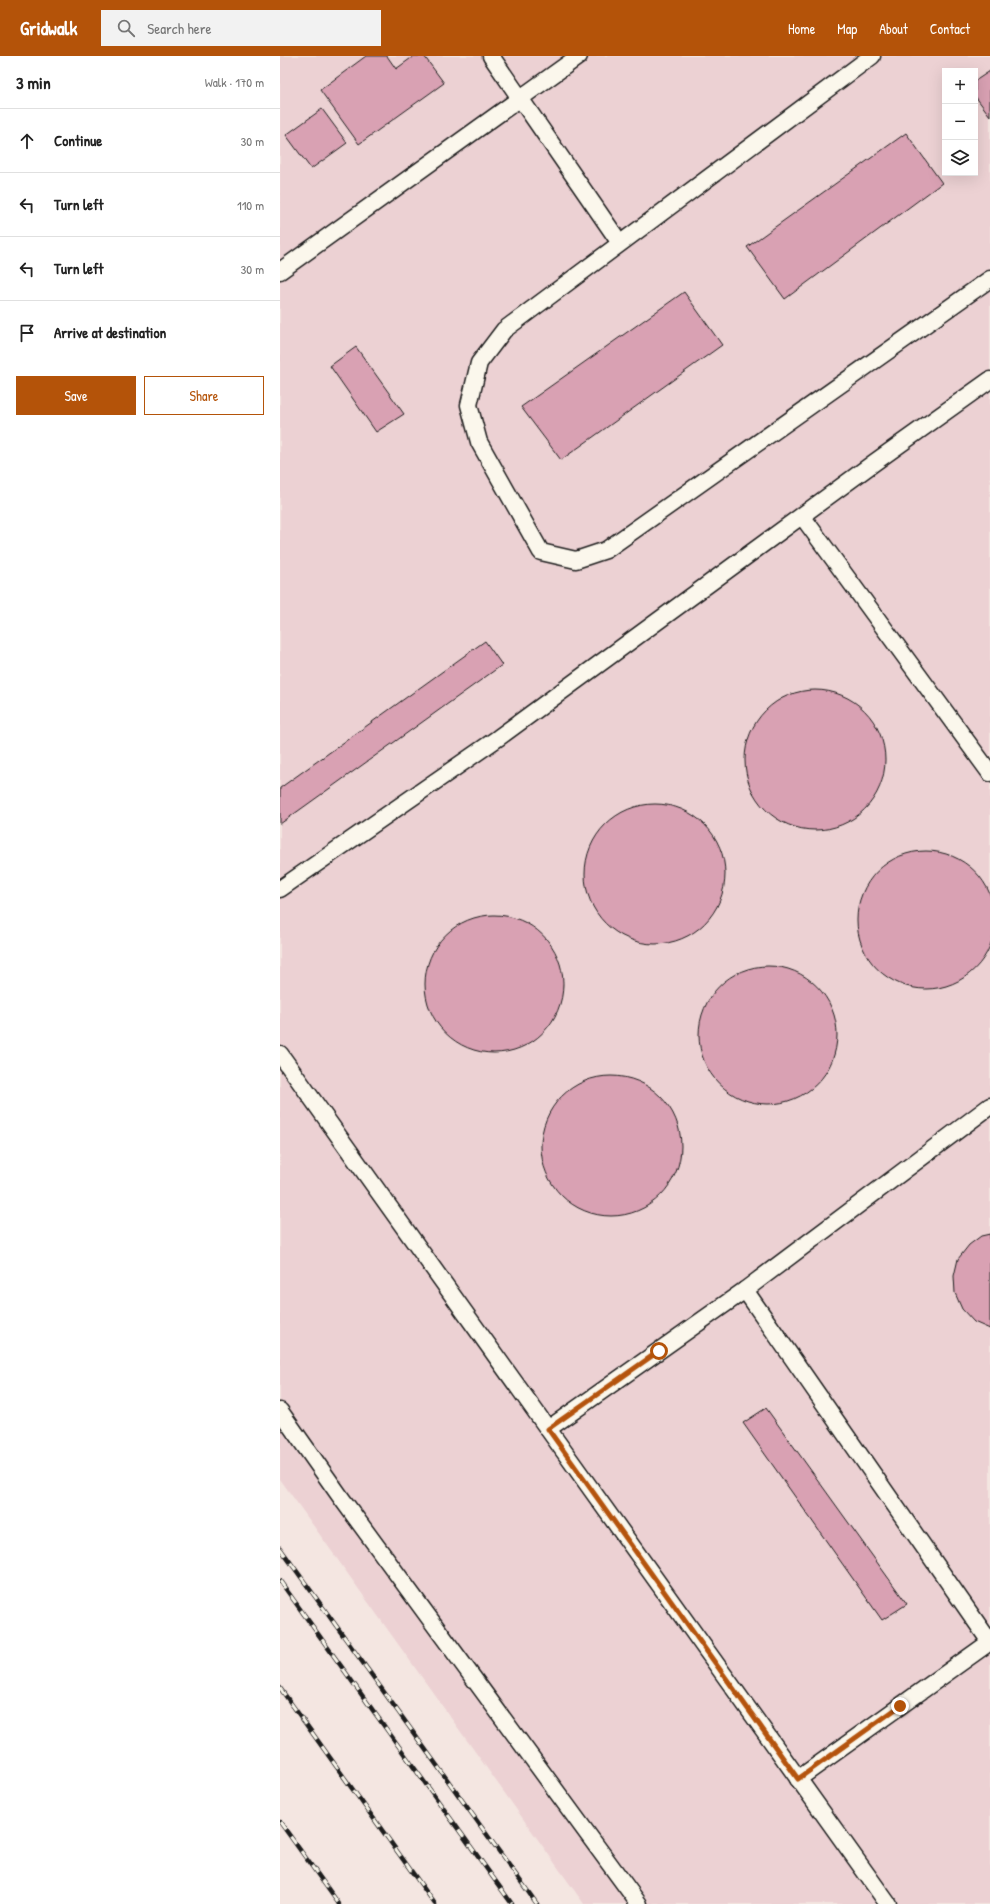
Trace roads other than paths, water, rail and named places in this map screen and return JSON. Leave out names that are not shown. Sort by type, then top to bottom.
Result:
[{"type":"lane","points":[[491,56],[620,243]]},
{"type":"lane","points":[[280,271],[579,56]]},
{"type":"lane","points":[[872,56],[504,330],[479,363],[469,405],[479,442],[541,552],[576,560],[606,550],[990,280]]},
{"type":"lane","points":[[280,889],[498,738],[990,380]]},
{"type":"lane","points":[[802,516],[990,773]]},
{"type":"lane","points":[[280,1054],[888,1904]]},
{"type":"lane","points":[[548,1429],[745,1290],[990,1106]]},
{"type":"lane","points":[[745,1290],[990,1642],[798,1779]]},
{"type":"lane","points":[[280,1411],[342,1499],[639,1904]]},
{"type":"railway","points":[[280,1548],[537,1904]]},
{"type":"railway","points":[[280,1581],[512,1904]]},
{"type":"railway","points":[[280,1688],[435,1904]]},
{"type":"railway","points":[[280,1822],[339,1904]]}]
